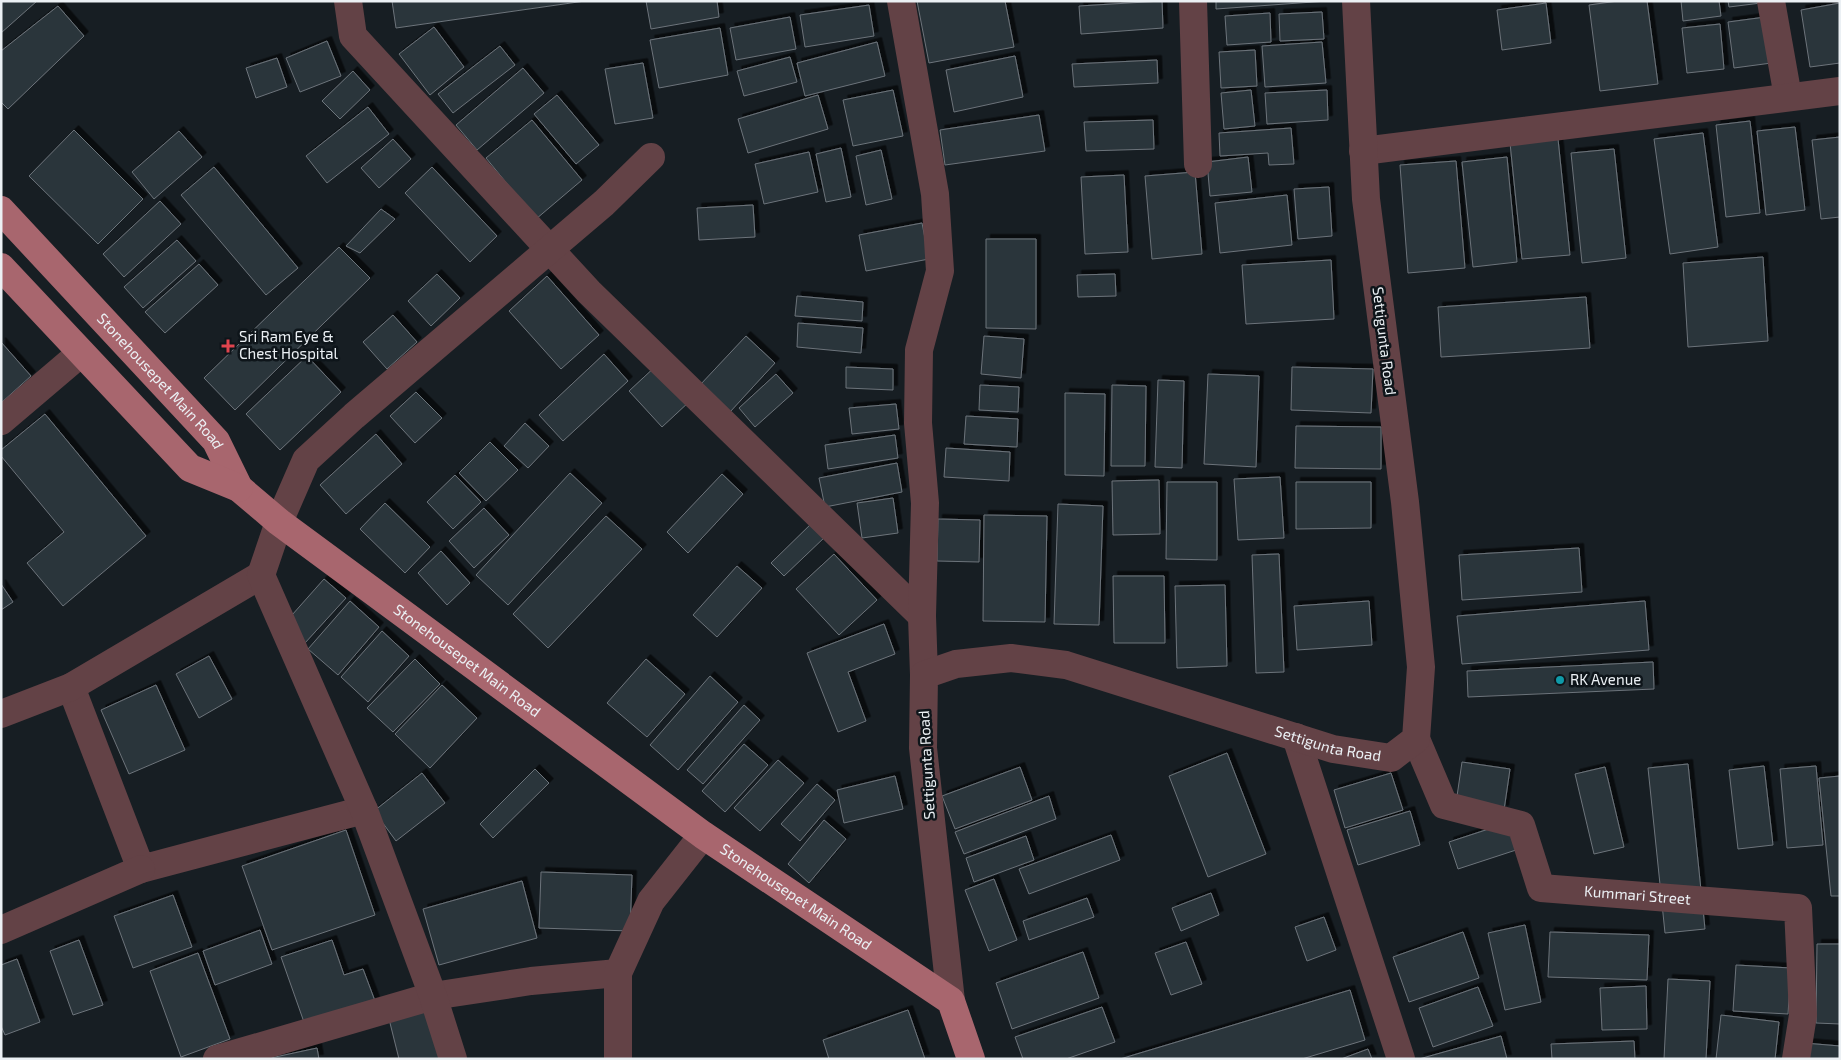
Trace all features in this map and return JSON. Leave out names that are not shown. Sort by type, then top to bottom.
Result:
[{"type":"main road","name":"Stonehousepet Main Road","points":[[1,210],[216,441],[239,488],[279,522],[703,835],[951,1000]]},
{"type":"main road","points":[[40,251],[6,273],[190,468],[239,488]]},
{"type":"main road","points":[[951,1000],[971,1059]]},
{"type":"street","points":[[348,1],[353,36],[550,250],[590,292],[922,616]]},
{"type":"street","points":[[901,1],[935,194],[940,271],[920,350],[918,423],[924,503],[922,616],[924,675]]},
{"type":"street","points":[[1193,1],[1198,164]]},
{"type":"street","name":"Settigunta Road","points":[[951,1000],[923,748],[924,675],[956,664],[1011,658],[1066,665],[1332,749],[1391,758],[1416,738],[1421,667],[1405,502],[1366,199],[1356,1]]},
{"type":"street","points":[[1771,1],[1788,97]]},
{"type":"street","points":[[1363,151],[1840,90]]},
{"type":"street","points":[[1,714],[71,688],[261,575],[279,522],[306,460],[354,416],[604,203],[651,157]]},
{"type":"street","points":[[1,421],[81,353]]},
{"type":"street","points":[[261,575],[364,810],[453,1059]]},
{"type":"street","points":[[71,688],[141,869]]},
{"type":"street","points":[[1296,737],[1401,1059]]},
{"type":"street","name":"Kummari Street","points":[[1416,738],[1444,805],[1521,825],[1541,888],[1798,908],[1803,1015],[1796,1059]]},
{"type":"street","points":[[1,930],[141,869],[364,810]]},
{"type":"street","points":[[618,1059],[618,973],[651,901],[703,835]]},
{"type":"street","points":[[228,1057],[432,996],[531,981],[618,973]]},
{"type":"building","points":[[1,1],[37,1],[1,33]]},
{"type":"building","points":[[392,1],[585,1],[396,28]]},
{"type":"building","points":[[646,1],[717,1],[719,17],[651,29]]},
{"type":"building","points":[[917,1],[1005,1],[1014,47],[929,63]]},
{"type":"building","points":[[1162,1],[1163,28],[1081,34],[1079,6]]},
{"type":"building","points":[[1216,1],[1327,1],[1216,9]]},
{"type":"building","points":[[1618,1],[1647,1],[1658,84],[1600,91],[1589,5]]},
{"type":"building","points":[[1681,1],[1719,1],[1721,16],[1683,21]]},
{"type":"building","points":[[1728,1],[1777,1],[1729,7]]},
{"type":"building","points":[[1546,3],[1551,43],[1502,50],[1497,10]]},
{"type":"building","points":[[1840,3],[1840,63],[1810,67],[1801,10]]},
{"type":"building","points":[[869,5],[874,36],[805,47],[800,15]]},
{"type":"building","points":[[58,6],[84,36],[8,109],[1,102],[1,51]]},
{"type":"building","points":[[1322,12],[1324,39],[1280,41],[1279,14]]},
{"type":"building","points":[[1270,13],[1271,42],[1227,45],[1225,16]]},
{"type":"building","points":[[1773,16],[1779,62],[1734,68],[1728,22]]},
{"type":"building","points":[[790,17],[796,49],[736,60],[730,28]]},
{"type":"building","points":[[1720,24],[1724,69],[1687,73],[1682,28]]},
{"type":"building","points":[[434,27],[464,67],[430,95],[399,54]]},
{"type":"building","points":[[720,28],[728,75],[659,88],[650,40]]},
{"type":"building","points":[[327,41],[341,76],[300,92],[286,58]]},
{"type":"building","points":[[877,42],[885,76],[805,96],[797,63]]},
{"type":"building","points":[[1322,42],[1326,83],[1265,87],[1262,46]]},
{"type":"building","points":[[500,46],[515,65],[453,113],[438,94]]},
{"type":"building","points":[[1255,50],[1257,86],[1221,88],[1219,52]]},
{"type":"building","points":[[1015,56],[1023,97],[954,112],[946,70]]},
{"type":"building","points":[[790,57],[797,82],[744,96],[737,71]]},
{"type":"building","points":[[277,58],[287,87],[256,98],[246,68]]},
{"type":"building","points":[[1157,60],[1158,83],[1074,87],[1072,64]]},
{"type":"building","points":[[643,63],[653,118],[615,124],[605,69]]},
{"type":"building","points":[[523,68],[544,93],[477,150],[456,125]]},
{"type":"building","points":[[353,71],[370,90],[340,119],[322,101]]},
{"type":"building","points":[[893,90],[903,136],[853,146],[843,100]]},
{"type":"building","points":[[1251,90],[1255,126],[1224,129],[1221,93]]},
{"type":"building","points":[[1327,90],[1328,120],[1267,124],[1265,93]]},
{"type":"building","points":[[557,95],[599,145],[576,164],[534,114]]},
{"type":"building","points":[[818,95],[828,129],[748,153],[738,119]]},
{"type":"building","points":[[368,107],[389,134],[327,183],[306,156]]},
{"type":"building","points":[[1039,115],[1045,151],[945,165],[940,130]]},
{"type":"building","points":[[532,120],[582,180],[536,219],[486,158]]},
{"type":"building","points":[[1153,120],[1154,149],[1086,151],[1084,122]]},
{"type":"building","points":[[1750,121],[1760,213],[1726,217],[1716,125]]},
{"type":"building","points":[[1795,127],[1805,210],[1766,215],[1757,131]]},
{"type":"building","points":[[1291,128],[1294,164],[1269,165],[1268,153],[1220,156],[1219,133]]},
{"type":"building","points":[[74,130],[143,199],[98,244],[29,176]]},
{"type":"building","points":[[179,131],[202,157],[154,199],[132,172]]},
{"type":"building","points":[[1703,133],[1718,247],[1670,254],[1654,139]]},
{"type":"building","points":[[1840,137],[1840,217],[1821,219],[1812,140]]},
{"type":"building","points":[[393,139],[411,159],[379,188],[361,168]]},
{"type":"building","points":[[1558,139],[1570,255],[1522,259],[1510,143]]},
{"type":"building","points":[[841,148],[851,197],[826,202],[816,154]]},
{"type":"building","points":[[1614,149],[1626,258],[1582,263],[1571,153]]},
{"type":"building","points":[[881,150],[892,199],[866,205],[856,156]]},
{"type":"building","points":[[809,152],[818,192],[764,204],[755,164]]},
{"type":"building","points":[[1248,157],[1252,192],[1210,196],[1207,162]]},
{"type":"building","points":[[1507,157],[1517,262],[1473,267],[1462,162]]},
{"type":"building","points":[[1456,161],[1465,268],[1408,273],[1400,165]]},
{"type":"building","points":[[214,167],[298,268],[266,295],[181,195]]},
{"type":"building","points":[[432,167],[497,236],[470,262],[405,193]]},
{"type":"building","points":[[1195,172],[1202,254],[1152,259],[1145,176]]},
{"type":"building","points":[[1124,175],[1128,252],[1085,254],[1081,177]]},
{"type":"building","points":[[1329,187],[1332,236],[1298,239],[1294,189]]},
{"type":"building","points":[[1287,195],[1292,245],[1220,253],[1215,203]]},
{"type":"building","points":[[160,201],[181,224],[124,277],[103,254]]},
{"type":"building","points":[[753,205],[755,237],[699,240],[697,208]]},
{"type":"building","points":[[381,209],[395,219],[360,253],[346,246]]},
{"type":"building","points":[[922,223],[929,259],[866,271],[859,235]]},
{"type":"building","points":[[986,239],[1036,239],[1036,329],[986,328]]},
{"type":"building","points":[[177,240],[196,261],[143,308],[124,287]]},
{"type":"building","points":[[339,247],[370,278],[235,410],[204,378]]},
{"type":"building","points":[[1763,257],[1768,341],[1688,347],[1683,263]]},
{"type":"building","points":[[1331,260],[1334,319],[1246,324],[1242,265]]},
{"type":"building","points":[[199,264],[218,285],[165,333],[145,312]]},
{"type":"building","points":[[437,274],[460,298],[431,326],[408,301]]},
{"type":"building","points":[[1115,274],[1116,296],[1078,297],[1077,275]]},
{"type":"building","points":[[547,276],[599,335],[561,369],[509,311]]},
{"type":"building","points":[[797,296],[863,302],[862,321],[795,316]]},
{"type":"building","points":[[1586,297],[1590,348],[1441,357],[1438,307]]},
{"type":"building","points":[[393,315],[417,342],[387,369],[363,342]]},
{"type":"building","points":[[798,323],[863,328],[861,353],[797,347]]},
{"type":"building","points":[[746,336],[775,363],[730,412],[700,385]]},
{"type":"building","points":[[984,336],[1024,339],[1021,378],[981,374]]},
{"type":"building","points":[[1,342],[31,376],[1,403]]},
{"type":"building","points":[[604,354],[628,381],[563,441],[539,415]]},
{"type":"building","points":[[307,356],[341,392],[280,450],[246,414]]},
{"type":"building","points":[[657,365],[690,401],[662,427],[629,391]]},
{"type":"building","points":[[846,367],[893,369],[893,390],[846,388]]},
{"type":"building","points":[[1292,367],[1373,369],[1371,413],[1291,410]]},
{"type":"building","points":[[776,374],[793,393],[755,427],[739,408]]},
{"type":"building","points":[[1208,374],[1259,376],[1256,467],[1204,464]]},
{"type":"building","points":[[1158,380],[1184,381],[1182,468],[1155,467]]},
{"type":"building","points":[[980,385],[1019,387],[1018,412],[979,410]]},
{"type":"building","points":[[1112,385],[1146,386],[1145,466],[1111,466]]},
{"type":"building","points":[[416,392],[442,418],[415,443],[390,416]]},
{"type":"building","points":[[1065,393],[1105,394],[1104,476],[1065,475]]},
{"type":"building","points":[[896,404],[899,429],[852,434],[849,408]]},
{"type":"building","points":[[45,414],[146,536],[63,606],[27,563],[64,532],[1,456],[1,450]]},
{"type":"building","points":[[966,416],[1018,419],[1017,447],[964,444]]},
{"type":"building","points":[[525,423],[549,446],[528,468],[504,446]]},
{"type":"building","points":[[1296,426],[1381,427],[1381,469],[1295,468]]},
{"type":"building","points":[[376,434],[402,464],[346,514],[320,485]]},
{"type":"building","points":[[895,435],[898,458],[828,469],[825,445]]},
{"type":"building","points":[[490,442],[518,470],[486,501],[459,473]]},
{"type":"building","points":[[946,448],[1010,452],[1009,481],[944,477]]},
{"type":"building","points":[[897,463],[902,492],[825,507],[819,478]]},
{"type":"building","points":[[570,473],[602,503],[508,605],[476,575]]},
{"type":"building","points":[[722,474],[743,494],[688,553],[667,532]]},
{"type":"building","points":[[455,475],[481,502],[453,529],[427,502]]},
{"type":"building","points":[[1280,477],[1284,538],[1238,540],[1234,479]]},
{"type":"building","points":[[1159,480],[1160,534],[1113,535],[1112,481]]},
{"type":"building","points":[[1167,482],[1217,482],[1217,560],[1166,559]]},
{"type":"building","points":[[1296,482],[1371,482],[1371,528],[1296,529]]},
{"type":"building","points":[[893,498],[898,533],[862,538],[857,503]]},
{"type":"building","points":[[385,503],[430,547],[405,573],[360,529]]},
{"type":"building","points":[[1058,504],[1103,506],[1099,625],[1054,624]]},
{"type":"building","points":[[484,508],[509,535],[474,568],[449,541]]},
{"type":"building","points":[[984,515],[1047,516],[1045,622],[983,621]]},
{"type":"building","points":[[606,516],[642,549],[548,648],[513,614]]},
{"type":"building","points":[[938,519],[980,520],[979,562],[937,561]]},
{"type":"building","points":[[813,522],[826,536],[784,576],[771,563]]},
{"type":"building","points":[[1579,548],[1582,592],[1462,600],[1459,555]]},
{"type":"building","points":[[441,551],[470,583],[447,605],[418,573]]},
{"type":"building","points":[[834,554],[877,600],[839,635],[796,589]]},
{"type":"building","points":[[1279,554],[1284,672],[1256,673],[1252,555]]},
{"type":"building","points":[[737,566],[762,588],[717,637],[693,615]]},
{"type":"building","points":[[1113,576],[1164,576],[1165,643],[1114,643]]},
{"type":"building","points":[[324,579],[346,598],[305,643],[284,624]]},
{"type":"building","points":[[1,584],[13,602],[1,610]]},
{"type":"building","points":[[1225,585],[1227,666],[1177,668],[1175,586]]},
{"type":"building","points":[[350,601],[379,627],[338,675],[308,649]]},
{"type":"building","points":[[1369,601],[1372,645],[1297,650],[1294,606]]},
{"type":"building","points":[[1645,601],[1649,650],[1462,664],[1457,616]]},
{"type":"building","points":[[884,624],[895,654],[848,672],[866,721],[838,732],[807,653]]},
{"type":"building","points":[[382,631],[409,656],[368,702],[341,677]]},
{"type":"building","points":[[209,656],[232,699],[199,718],[176,674]]},
{"type":"building","points":[[415,659],[440,684],[393,732],[367,708]]},
{"type":"building","points":[[646,659],[685,694],[647,737],[607,703]]},
{"type":"building","name":"RK Avenue","points":[[1653,662],[1654,689],[1468,697],[1467,671]]},
{"type":"building","points":[[710,676],[738,702],[678,770],[650,745]]},
{"type":"building","points":[[156,685],[185,750],[129,774],[101,710]]},
{"type":"building","points":[[442,685],[477,718],[430,768],[395,734]]},
{"type":"building","points":[[744,705],[760,720],[703,784],[687,770]]},
{"type":"building","points":[[744,744],[768,765],[725,812],[702,791]]},
{"type":"building","points":[[1227,753],[1266,854],[1208,877],[1169,776]]},
{"type":"building","points":[[778,760],[804,783],[760,831],[734,808]]},
{"type":"building","points":[[1462,762],[1510,769],[1504,810],[1456,803]]},
{"type":"building","points":[[1688,764],[1705,929],[1665,933],[1648,768]]},
{"type":"building","points":[[1764,766],[1773,845],[1738,849],[1729,770]]},
{"type":"building","points":[[1816,766],[1823,845],[1787,848],[1780,769]]},
{"type":"building","points":[[1020,767],[1032,800],[955,829],[942,796]]},
{"type":"building","points":[[1605,767],[1624,847],[1594,854],[1575,774]]},
{"type":"building","points":[[535,769],[549,783],[493,838],[480,824]]},
{"type":"building","points":[[422,773],[445,803],[396,841],[374,811]]},
{"type":"building","points":[[1391,773],[1403,810],[1345,828],[1334,790]]},
{"type":"building","points":[[895,776],[903,809],[844,823],[837,790]]},
{"type":"building","points":[[1840,776],[1840,896],[1831,896],[1819,778]]},
{"type":"building","points":[[817,784],[835,800],[800,841],[781,824]]},
{"type":"building","points":[[1049,796],[1056,819],[964,854],[955,832]]},
{"type":"building","points":[[1410,811],[1420,845],[1358,865],[1347,830]]},
{"type":"building","points":[[824,820],[846,839],[809,883],[788,864]]},
{"type":"building","points":[[1507,823],[1516,850],[1458,869],[1449,842]]},
{"type":"building","points":[[346,830],[375,915],[272,950],[242,866]]},
{"type":"building","points":[[1111,835],[1120,860],[1029,894],[1019,869]]},
{"type":"building","points":[[1026,836],[1034,860],[974,882],[966,858]]},
{"type":"building","points":[[541,872],[632,875],[630,931],[539,928]]},
{"type":"building","points":[[994,879],[1017,940],[989,951],[965,890]]},
{"type":"building","points":[[522,881],[537,938],[439,965],[423,909]]},
{"type":"building","points":[[1211,893],[1219,915],[1181,931],[1172,908]]},
{"type":"building","points":[[173,895],[192,947],[133,968],[114,916]]},
{"type":"building","points":[[1087,898],[1094,917],[1029,940],[1023,921]]},
{"type":"building","points":[[1324,917],[1336,950],[1307,961],[1295,927]]},
{"type":"building","points":[[1525,925],[1541,1002],[1505,1010],[1488,933]]},
{"type":"building","points":[[260,930],[272,964],[215,985],[203,951]]},
{"type":"building","points":[[1463,932],[1479,978],[1409,1002],[1393,957]]},
{"type":"building","points":[[1550,932],[1649,935],[1647,980],[1548,977]]},
{"type":"building","points":[[79,940],[103,1005],[73,1015],[50,951]]},
{"type":"building","points":[[332,940],[344,975],[363,969],[375,1001],[305,1025],[281,957]]},
{"type":"building","points":[[1186,942],[1202,984],[1171,995],[1155,953]]},
{"type":"building","points":[[1817,944],[1840,944],[1840,1024],[1816,1023]]},
{"type":"building","points":[[1083,952],[1099,998],[1012,1029],[996,983]]},
{"type":"building","points":[[198,953],[230,1039],[181,1057],[150,971]]},
{"type":"building","points":[[17,959],[40,1022],[5,1035],[1,1026],[1,965]]},
{"type":"building","points":[[1736,965],[1791,968],[1788,1014],[1733,1011]]},
{"type":"building","points":[[1668,979],[1710,981],[1706,1059],[1664,1059]]},
{"type":"building","points":[[1646,986],[1647,1029],[1602,1030],[1600,988]]},
{"type":"building","points":[[1478,987],[1493,1026],[1433,1047],[1419,1008]]},
{"type":"building","points":[[1350,990],[1365,1040],[1302,1059],[1120,1059]]},
{"type":"building","points":[[1102,1007],[1115,1042],[1066,1059],[1023,1059],[1015,1037]]},
{"type":"building","points":[[435,1008],[448,1059],[399,1059],[389,1019]]},
{"type":"building","points":[[908,1010],[925,1059],[829,1059],[823,1040]]},
{"type":"building","points":[[1721,1015],[1779,1022],[1775,1059],[1716,1059]]},
{"type":"building","points":[[1501,1036],[1507,1059],[1419,1059]]},
{"type":"building","points":[[1634,1041],[1635,1059],[1552,1059],[1551,1044]]},
{"type":"building","points":[[1804,1043],[1840,1046],[1840,1059],[1803,1059]]},
{"type":"building","points":[[317,1048],[319,1059],[266,1059]]},
{"type":"building","points":[[1368,1049],[1372,1059],[1341,1059]]},
{"type":"place","name":"Sri Ram Eye & Chest Hospital","points":[[228,346]]},
{"type":"place","name":"RK Avenue","points":[[1560,680]]}]
